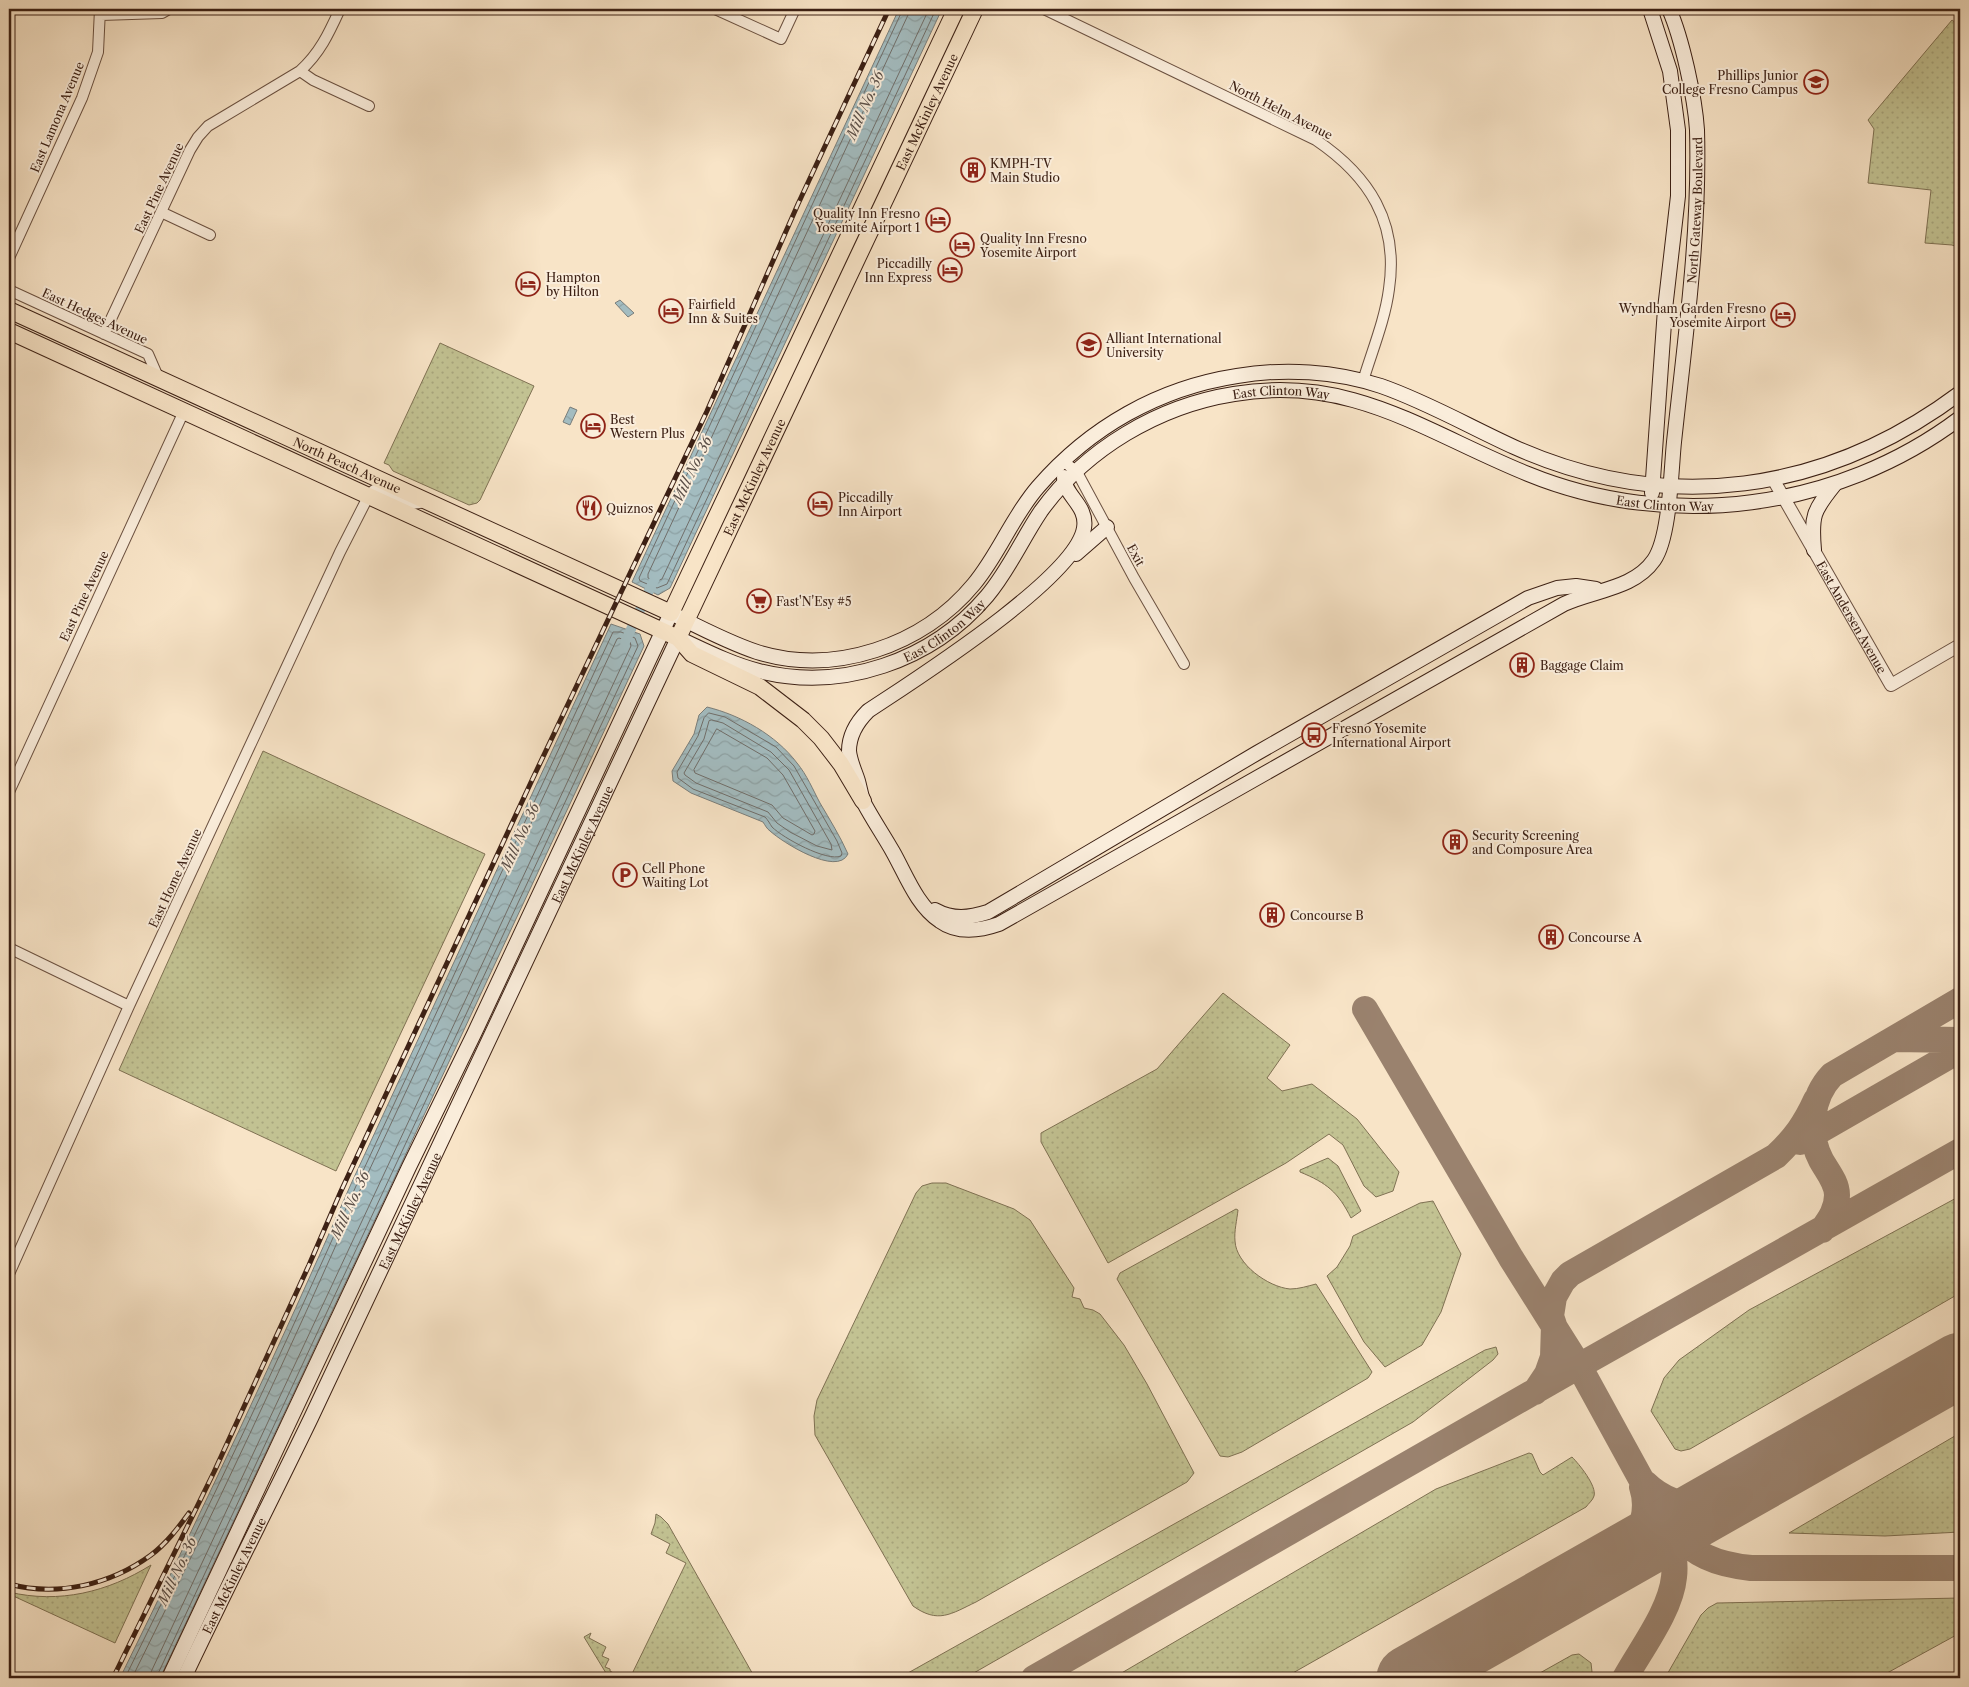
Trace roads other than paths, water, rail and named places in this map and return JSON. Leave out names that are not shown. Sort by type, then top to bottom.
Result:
[{"type":"main road","name":"East McKinley Avenue","points":[[169,1678],[956,9]]},
{"type":"main road","name":"East McKinley Avenue","points":[[184,1678],[274,1491],[310,1421],[975,9]]},
{"type":"main road","name":"North Gateway Boulevard","points":[[1650,9],[1670,71],[1678,130],[1678,202],[1665,308],[1651,504]]},
{"type":"main road","name":"North Gateway Boulevard","points":[[1054,573],[986,630],[868,711],[860,719],[851,735],[849,752],[863,801],[918,897],[940,921],[952,927],[964,930],[988,928],[999,924],[1564,604],[1581,596],[1624,584],[1641,574],[1654,559],[1663,541],[1691,280],[1696,203],[1697,128],[1687,70],[1669,9]]},
{"type":"main road","points":[[797,387],[795,375],[797,367],[828,300],[841,254]]},
{"type":"main road","name":"North Peach Avenue","points":[[9,310],[653,604],[686,621]]},
{"type":"main road","name":"North Peach Avenue","points":[[9,330],[678,638]]},
{"type":"main road","points":[[86,366],[117,370],[171,393],[181,394],[187,391]]},
{"type":"main road","name":"East Clinton Way","points":[[686,621],[746,648],[790,659],[846,658],[864,654],[897,642],[916,633],[938,618],[970,589],[986,568],[1025,503],[1039,485],[1087,439],[1130,412],[1166,395],[1243,374],[1283,372],[1326,374],[1364,381],[1398,392],[1514,447],[1553,463],[1607,478],[1670,486],[1716,486],[1773,479],[1826,466],[1884,442],[1926,418],[1960,393]]},
{"type":"main road","points":[[1244,392],[1269,383],[1299,382],[1355,388],[1364,381]]},
{"type":"main road","name":"East Clinton Way","points":[[678,638],[739,664],[776,675],[795,677],[834,676],[854,674],[890,664],[942,638],[973,612],[1001,578],[1036,519],[1064,484],[1117,439],[1158,417],[1199,402],[1244,392],[1304,391],[1360,401],[1390,411],[1543,480],[1600,497],[1668,505],[1718,506],[1752,503],[1834,484],[1898,457],[1960,418]]},
{"type":"main road","points":[[184,411],[186,408],[196,405],[258,432],[289,437]]},
{"type":"main road","points":[[1054,573],[1077,546],[1084,527],[1080,507],[1064,484],[1063,461]]},
{"type":"main road","points":[[1814,550],[1813,517],[1819,503],[1834,484]]},
{"type":"main road","points":[[1054,573],[1107,527]]},
{"type":"main road","points":[[918,897],[948,916],[960,918],[988,912],[1214,778],[1528,598],[1557,588],[1576,586],[1604,590]]},
{"type":"main road","points":[[678,638],[692,654],[760,687],[803,720],[821,738],[841,764],[863,801]]},
{"type":"main road","points":[[1214,778],[1224,796]]},
{"type":"main road","points":[[376,1279],[373,1275],[374,1266],[396,1216],[409,1167]]},
{"type":"main road","points":[[310,1421],[328,1364],[358,1301],[359,1292],[353,1285]]},
{"type":"main road","points":[[260,1484],[274,1491]]},
{"type":"street","points":[[101,12],[162,13],[169,9]]},
{"type":"street","name":"East Pine Avenue","points":[[104,334],[190,150],[198,137],[208,126],[300,72],[312,60],[325,42],[340,9]]},
{"type":"street","points":[[715,9],[781,39],[795,9]]},
{"type":"street","name":"North Helm Avenue","points":[[1044,9],[1316,140],[1344,160],[1364,181],[1382,216],[1388,239],[1391,273],[1386,304],[1364,381]]},
{"type":"street","name":"East Lamona Avenue","points":[[9,258],[82,98],[98,52],[101,12]]},
{"type":"street","points":[[300,72],[369,106]]},
{"type":"street","points":[[1678,202],[1696,203]]},
{"type":"street","points":[[161,212],[210,235]]},
{"type":"street","name":"East Hedges Avenue","points":[[9,290],[148,354],[158,378]]},
{"type":"street","name":"East Pine Avenue","points":[[9,792],[184,411]]},
{"type":"street","name":"Exit","points":[[1063,461],[1077,472],[1184,664]]},
{"type":"street","name":"East Andersen Avenue","points":[[1773,479],[1891,685],[1960,645]]},
{"type":"street","points":[[368,495],[374,490],[378,490],[412,504],[428,501]]},
{"type":"street","name":"East Home Avenue","points":[[9,1274],[129,1006],[335,562],[368,495]]},
{"type":"street","points":[[9,764],[19,769]]},
{"type":"street","points":[[9,948],[129,1006]]},
{"type":"water","points":[[899,9],[942,9],[670,588],[658,595],[632,582]]},
{"type":"water","points":[[620,300],[634,313],[628,317],[615,303]]},
{"type":"water","points":[[570,407],[577,410],[570,425],[563,422]]},
{"type":"water","points":[[611,624],[640,634],[644,646],[160,1678],[120,1678],[267,1371],[351,1184]]},
{"type":"water","points":[[707,707],[732,715],[768,735],[797,763],[804,772],[845,847],[848,854],[842,860],[833,862],[809,855],[776,836],[763,822],[691,793],[673,781],[672,771],[694,734],[699,715]]},
{"type":"waterway","name":"Mill No. 36","points":[[625,642],[655,578]]},
{"type":"railway","points":[[113,1678],[214,1472],[341,1191],[533,778],[707,411],[798,204],[889,9]]},
{"type":"railway","points":[[9,1584],[27,1588],[46,1589],[83,1586],[101,1581],[118,1574],[151,1555],[172,1536],[189,1513]]},
{"type":"place","name":"Phillips Junior College Fresno Campus","points":[[1816,82]]},
{"type":"place","name":"KMPH-TV Main Studio","points":[[973,170]]},
{"type":"place","name":"Quality Inn Fresno Yosemite Airport 1","points":[[938,220]]},
{"type":"place","name":"Quality Inn Fresno Yosemite Airport","points":[[962,245]]},
{"type":"place","name":"Piccadilly Inn Express","points":[[950,270]]},
{"type":"place","name":"Hampton by Hilton","points":[[528,284]]},
{"type":"place","name":"Fairfield Inn & Suites","points":[[671,311]]},
{"type":"place","name":"Wyndham Garden Fresno Yosemite Airport","points":[[1783,315]]},
{"type":"place","name":"Alliant International University","points":[[1089,345]]},
{"type":"place","name":"Best Western Plus","points":[[593,426]]},
{"type":"place","name":"Piccadilly Inn Airport","points":[[820,504]]},
{"type":"place","name":"Quiznos","points":[[589,508]]},
{"type":"place","name":"Fast'N'Esy #5","points":[[759,601]]},
{"type":"place","name":"Baggage Claim","points":[[1522,665]]},
{"type":"place","name":"Fresno Yosemite International Airport","points":[[1314,735]]},
{"type":"place","name":"Security Screening and Composure Area","points":[[1455,842]]},
{"type":"place","name":"Cell Phone Waiting Lot","points":[[625,875]]},
{"type":"place","name":"Concourse B","points":[[1272,915]]},
{"type":"place","name":"Concourse A","points":[[1551,937]]}]
